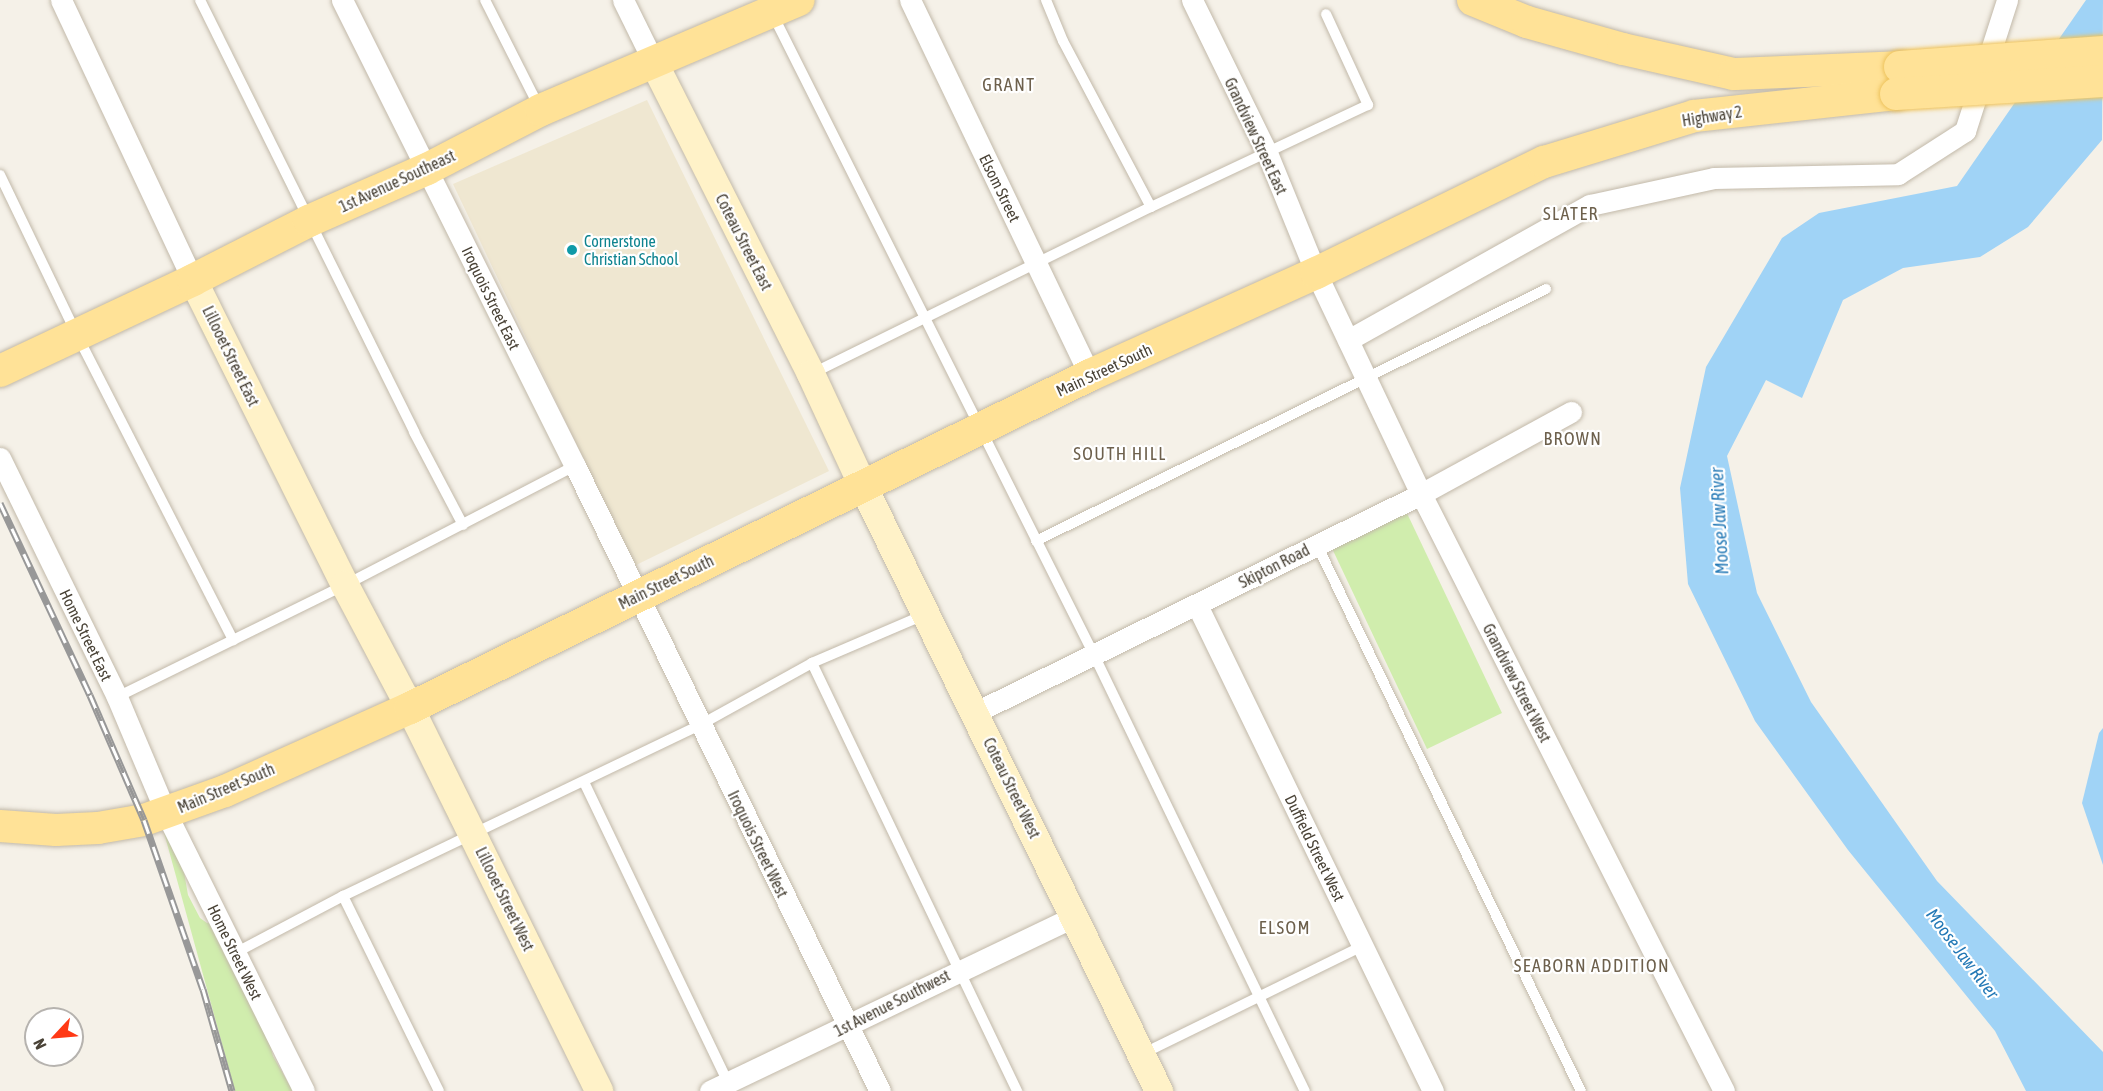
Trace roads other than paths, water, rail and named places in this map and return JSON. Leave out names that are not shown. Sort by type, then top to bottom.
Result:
[{"type":"main road","name":"Highway 2","points":[[1473,0],[1527,22],[1623,49],[1734,74],[1898,80],[2103,81]]},
{"type":"main road","name":"1st Avenue Southeast","points":[[0,371],[193,280],[309,221],[427,169],[541,110],[654,63],[779,4]]},
{"type":"main road","name":"Highway 2","points":[[1316,273],[1554,158],[1694,116],[1898,80],[2103,52]]},
{"type":"main road","name":"Main Street South","points":[[0,826],[56,830],[98,828],[166,813],[225,790],[410,708],[1090,375],[1316,273]]},
{"type":"street","name":"Lillooet Street East","points":[[61,0],[193,280],[345,585],[410,708]]},
{"type":"street","name":"Iroquois Street East","points":[[342,0],[575,466],[637,597]]},
{"type":"street","name":"Coteau Street East","points":[[623,0],[811,374],[863,486]]},
{"type":"street","name":"Elsom Street","points":[[910,0],[1090,375]]},
{"type":"street","name":"Grandview Street East","points":[[1192,0],[1267,153],[1316,273]]},
{"type":"street","points":[[1348,340],[1590,205],[1714,178],[1898,174],[1965,131],[2007,0]]},
{"type":"street","name":"Grandview Street West","points":[[1316,273],[1421,494],[1724,1091]]},
{"type":"street","name":"Skipton Road","points":[[974,713],[1421,494],[1571,412]]},
{"type":"street","name":"Home Street East","points":[[0,458],[117,697],[166,813]]},
{"type":"street","name":"Coteau Street West","points":[[863,486],[1159,1091]]},
{"type":"street","name":"Iroquois Street West","points":[[637,597],[880,1091]]},
{"type":"street","name":"Duffield Street West","points":[[1197,605],[1433,1091]]},
{"type":"street","name":"Lillooet Street West","points":[[410,708],[599,1091]]},
{"type":"street","name":"Home Street West","points":[[166,813],[304,1091]]},
{"type":"street","name":"1st Avenue Southwest","points":[[723,1088],[957,970],[1075,916]]},
{"type":"lane","points":[[200,0],[463,525]]},
{"type":"lane","points":[[485,0],[541,110]]},
{"type":"lane","points":[[1046,0],[1063,41],[1150,207]]},
{"type":"lane","points":[[779,4],[926,320],[1094,655],[1305,1091]]},
{"type":"lane","points":[[811,374],[1038,265],[1150,207],[1368,105],[1326,14]]},
{"type":"lane","points":[[0,175],[77,335],[233,640]]},
{"type":"lane","points":[[1036,541],[1546,289]]},
{"type":"lane","points":[[117,697],[345,585],[575,466]]},
{"type":"lane","points":[[1317,545],[1581,1091]]},
{"type":"lane","points":[[235,953],[343,896],[700,725],[812,663],[927,614]]},
{"type":"lane","points":[[812,663],[957,970],[1017,1091]]},
{"type":"lane","points":[[584,782],[723,1088]]},
{"type":"lane","points":[[343,896],[439,1091]]},
{"type":"lane","points":[[1141,1054],[1362,946]]},
{"type":"water","name":"Moose Jaw River","points":[[2086,0],[2103,0],[2102,140],[2028,227],[1980,257],[1903,268],[1843,300],[1802,398],[1766,380],[1727,456],[1757,593],[1811,702],[1937,881],[2103,1052],[2103,1091],[2026,1091],[1995,1031],[1848,850],[1755,721],[1688,584],[1680,488],[1706,367],[1782,238],[1819,213],[1957,186]]},
{"type":"water","points":[[2103,728],[2103,865],[2082,803],[2099,733]]},
{"type":"railway","points":[[0,503],[90,695],[144,820],[203,989],[232,1091]]},
{"type":"place","name":"Cornerstone Christian School","points":[[572,250]]},
{"type":"district","name":"GRANT","points":[[1009,85]]},
{"type":"district","name":"SLATER","points":[[1571,214]]},
{"type":"district","name":"BROWN","points":[[1573,439]]},
{"type":"district","name":"SOUTH HILL","points":[[1120,454]]},
{"type":"district","name":"ELSOM","points":[[1285,928]]},
{"type":"district","name":"SEABORN ADDITION","points":[[1592,966]]}]
